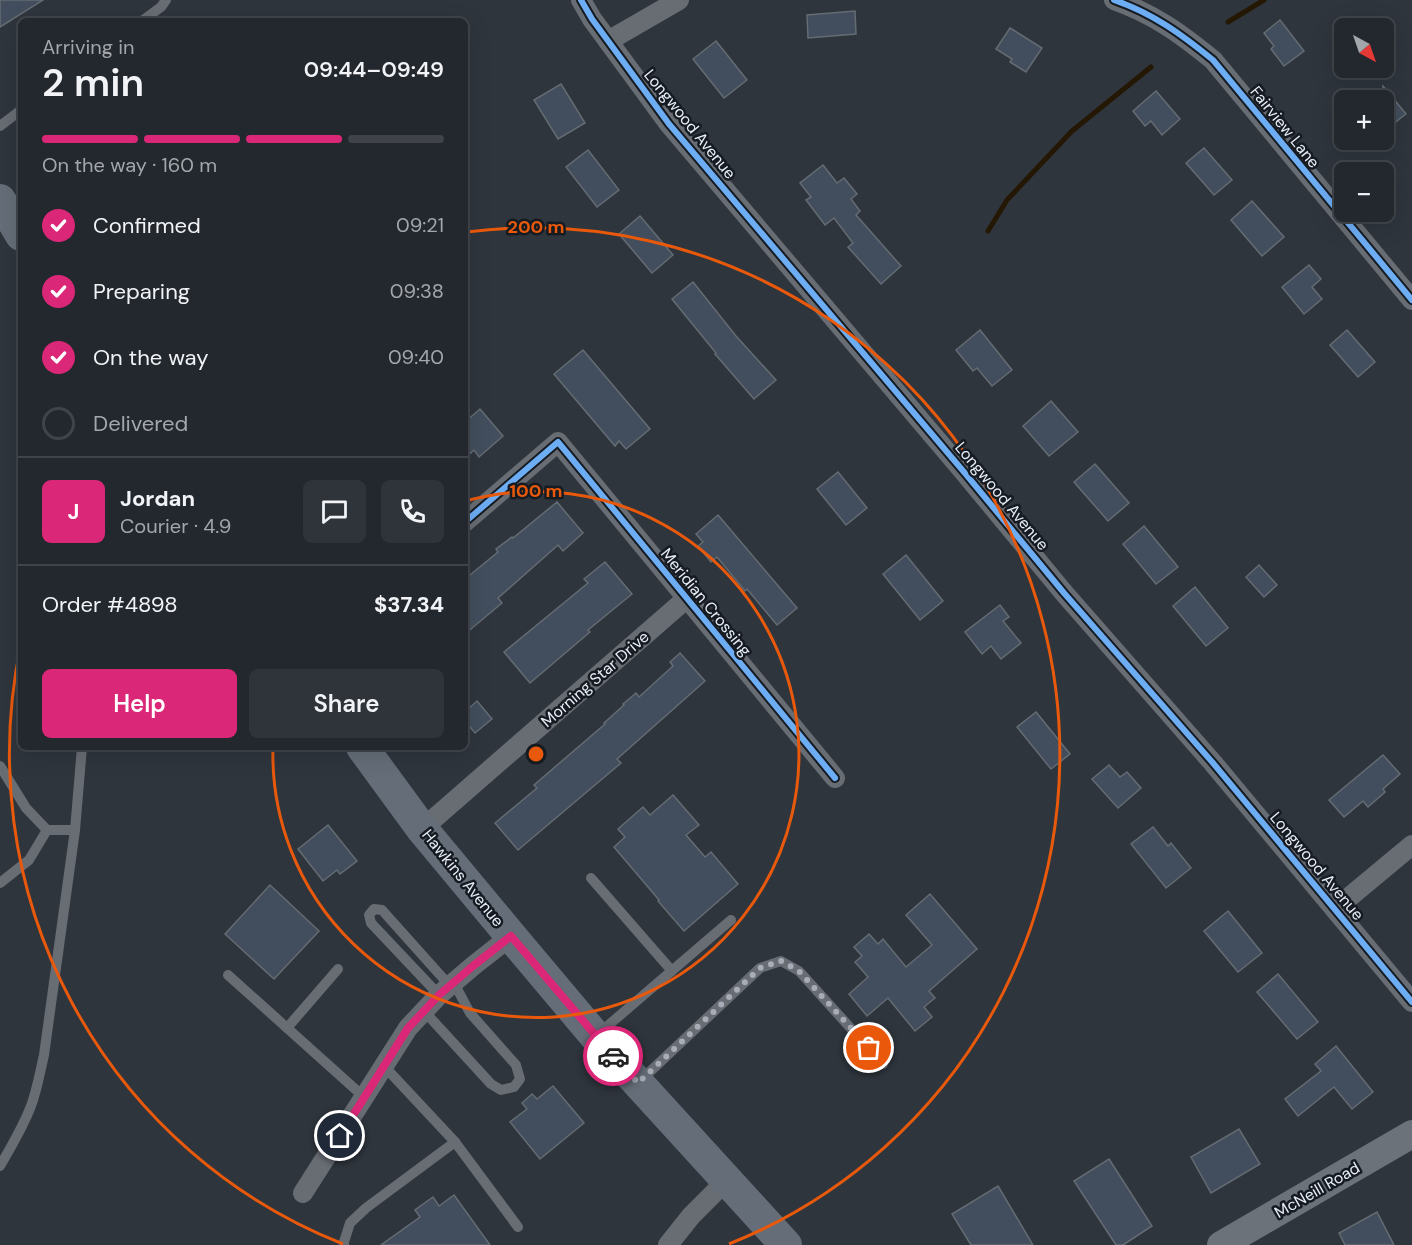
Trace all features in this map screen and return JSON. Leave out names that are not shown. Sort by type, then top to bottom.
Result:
[{"type":"main road","points":[[0,200],[18,230]]},
{"type":"main road","name":"Hawkins Avenue","points":[[364,750],[422,829],[596,1036],[786,1245]]},
{"type":"street","name":"Longwood Avenue","points":[[581,0],[592,20],[669,124],[1412,1002]]},
{"type":"street","points":[[608,41],[679,0]]},
{"type":"street","name":"Fairview Lane","points":[[1114,0],[1134,7],[1162,22],[1183,35],[1213,60],[1412,300]]},
{"type":"street","name":"Meridian Crossing","points":[[468,519],[558,442],[834,778]]},
{"type":"street","name":"Morning Star Drive","points":[[422,829],[686,599]]},
{"type":"street","points":[[1335,909],[1412,845]]},
{"type":"street","points":[[303,1193],[408,1028],[448,988],[511,936]]},
{"type":"street","name":"McNeill Road","points":[[1221,1245],[1412,1134]]},
{"type":"street","points":[[668,1245],[691,1216],[727,1180]]},
{"type":"lane","points":[[146,18],[161,7],[166,0]]},
{"type":"lane","points":[[0,126],[18,112]]},
{"type":"lane","points":[[0,1166],[31,1108],[44,1055],[75,830],[82,750]]},
{"type":"lane","points":[[0,766],[26,808],[47,830],[75,830]]},
{"type":"lane","points":[[0,883],[29,860],[47,830]]},
{"type":"lane","points":[[591,878],[672,971]]},
{"type":"lane","points":[[424,1011],[491,1084],[501,1090],[514,1087],[520,1078],[516,1065],[382,910],[374,909],[369,915],[371,923],[448,988]]},
{"type":"lane","points":[[596,1036],[731,920]]},
{"type":"lane","points":[[638,1083],[760,968],[781,961],[799,971],[883,1064]]},
{"type":"lane","points":[[287,1028],[338,969]]},
{"type":"lane","points":[[228,975],[364,1097]]},
{"type":"lane","points":[[384,1066],[455,1142],[518,1227]]},
{"type":"lane","points":[[344,1245],[350,1223],[366,1208],[455,1142]]},
{"type":"building","points":[[0,0],[43,0],[0,27]]},
{"type":"building","points":[[855,11],[856,34],[808,38],[807,15]]},
{"type":"building","points":[[1280,20],[1304,51],[1284,66],[1271,49],[1274,46],[1264,33]]},
{"type":"building","points":[[1010,28],[1042,48],[1026,72],[996,49]]},
{"type":"building","points":[[716,41],[747,80],[724,98],[693,59]]},
{"type":"building","points":[[561,84],[585,123],[558,139],[534,100]]},
{"type":"building","points":[[1156,91],[1180,119],[1162,135],[1151,121],[1145,126],[1133,111]]},
{"type":"building","points":[[1394,99],[1406,114],[1394,123]]},
{"type":"building","points":[[1204,148],[1232,180],[1214,195],[1186,163]]},
{"type":"building","points":[[588,150],[619,190],[597,207],[566,167]]},
{"type":"building","points":[[823,165],[837,183],[844,178],[857,194],[851,199],[860,211],[856,215],[901,266],[881,284],[848,247],[853,243],[834,218],[825,225],[806,200],[811,197],[800,183]]},
{"type":"building","points":[[1252,201],[1284,237],[1262,256],[1231,220]]},
{"type":"building","points":[[640,216],[673,255],[652,273],[619,234]]},
{"type":"building","points":[[1309,265],[1321,279],[1312,287],[1322,299],[1304,314],[1282,287]]},
{"type":"building","points":[[693,282],[736,336],[776,380],[754,399],[672,299]]},
{"type":"building","points":[[980,330],[1012,370],[992,386],[977,368],[973,371],[956,350]]},
{"type":"building","points":[[1347,330],[1375,362],[1358,377],[1330,345]]},
{"type":"building","points":[[583,350],[650,429],[626,449],[619,441],[615,446],[554,374]]},
{"type":"building","points":[[1051,401],[1078,432],[1049,456],[1023,426]]},
{"type":"building","points":[[480,409],[503,436],[479,457],[474,450],[468,455],[468,419]]},
{"type":"building","points":[[1095,464],[1129,503],[1108,521],[1074,482]]},
{"type":"building","points":[[838,472],[867,508],[846,525],[817,489]]},
{"type":"building","points":[[557,502],[583,533],[563,551],[558,545],[498,598],[502,603],[468,631],[468,577],[498,552],[496,549]]},
{"type":"building","points":[[718,515],[797,608],[777,625],[717,557],[711,562],[698,546],[703,542],[696,534]]},
{"type":"building","points":[[1144,526],[1178,567],[1156,584],[1123,544]]},
{"type":"building","points":[[906,555],[943,601],[920,620],[883,574]]},
{"type":"building","points":[[605,562],[632,594],[588,630],[590,632],[530,683],[504,652],[588,583],[584,579]]},
{"type":"building","points":[[1259,565],[1277,585],[1264,597],[1246,577]]},
{"type":"building","points":[[1195,587],[1228,628],[1206,646],[1173,606]]},
{"type":"building","points":[[1000,605],[1009,617],[1003,621],[1021,643],[1001,659],[991,646],[982,654],[965,632]]},
{"type":"building","points":[[680,653],[705,681],[617,759],[621,763],[518,850],[495,823],[537,788],[534,785],[605,724],[623,704],[636,693],[639,697],[673,666],[670,662]]},
{"type":"building","points":[[477,701],[492,719],[475,733],[468,725],[468,709]]},
{"type":"building","points":[[1036,712],[1070,754],[1051,769],[1017,727]]},
{"type":"building","points":[[1383,755],[1400,774],[1368,807],[1363,801],[1344,817],[1329,800]]},
{"type":"building","points":[[1109,765],[1120,777],[1127,772],[1141,788],[1118,808],[1092,779]]},
{"type":"building","points":[[673,795],[699,825],[686,835],[705,857],[711,852],[738,884],[684,931],[614,847],[625,837],[618,829],[643,807],[650,815]]},
{"type":"building","points":[[328,825],[357,861],[340,874],[337,870],[323,881],[298,849]]},
{"type":"building","points":[[1153,827],[1168,846],[1171,843],[1191,868],[1166,888],[1131,844]]},
{"type":"building","points":[[270,885],[319,931],[274,979],[225,934]]},
{"type":"building","points":[[930,894],[977,949],[929,991],[935,998],[924,1007],[932,1017],[915,1031],[888,998],[867,1016],[849,994],[868,977],[855,962],[862,956],[854,947],[869,934],[878,944],[883,939],[906,967],[932,945],[906,915]]},
{"type":"building","points":[[1228,911],[1262,953],[1238,972],[1204,931]]},
{"type":"building","points":[[1278,974],[1318,1022],[1297,1039],[1257,992]]},
{"type":"building","points":[[1336,1046],[1373,1092],[1352,1109],[1334,1087],[1298,1116],[1285,1099],[1321,1071],[1315,1064]]},
{"type":"building","points":[[553,1086],[584,1123],[540,1159],[510,1122],[527,1109],[522,1103],[532,1094],[537,1099]]},
{"type":"building","points":[[1239,1129],[1260,1164],[1211,1193],[1191,1157]]},
{"type":"building","points":[[1109,1159],[1152,1226],[1123,1245],[1116,1245],[1074,1181]]},
{"type":"building","points":[[998,1186],[1033,1245],[971,1245],[952,1214]]},
{"type":"building","points":[[454,1195],[490,1245],[381,1245],[420,1217],[415,1210],[433,1197],[439,1206]]},
{"type":"building","points":[[1377,1212],[1394,1245],[1345,1245],[1339,1233]]},
{"type":"waterway","points":[[1228,22],[1264,0]]},
{"type":"waterway","points":[[988,231],[1007,200],[1072,131],[1151,67]]},
{"type":"cycle path","points":[[581,0],[592,19],[669,124],[1064,593],[1213,763],[1412,1002]]},
{"type":"cycle path","points":[[1114,0],[1166,26],[1213,60],[1412,300]]},
{"type":"cycle path","points":[[468,519],[558,442],[835,778]]},
{"type":"way so far","points":[[613,1056],[638,1083],[760,968],[781,961],[799,971],[869,1048]]},
{"type":"route","points":[[340,1136],[408,1028],[439,995],[511,936],[613,1056]]}]
